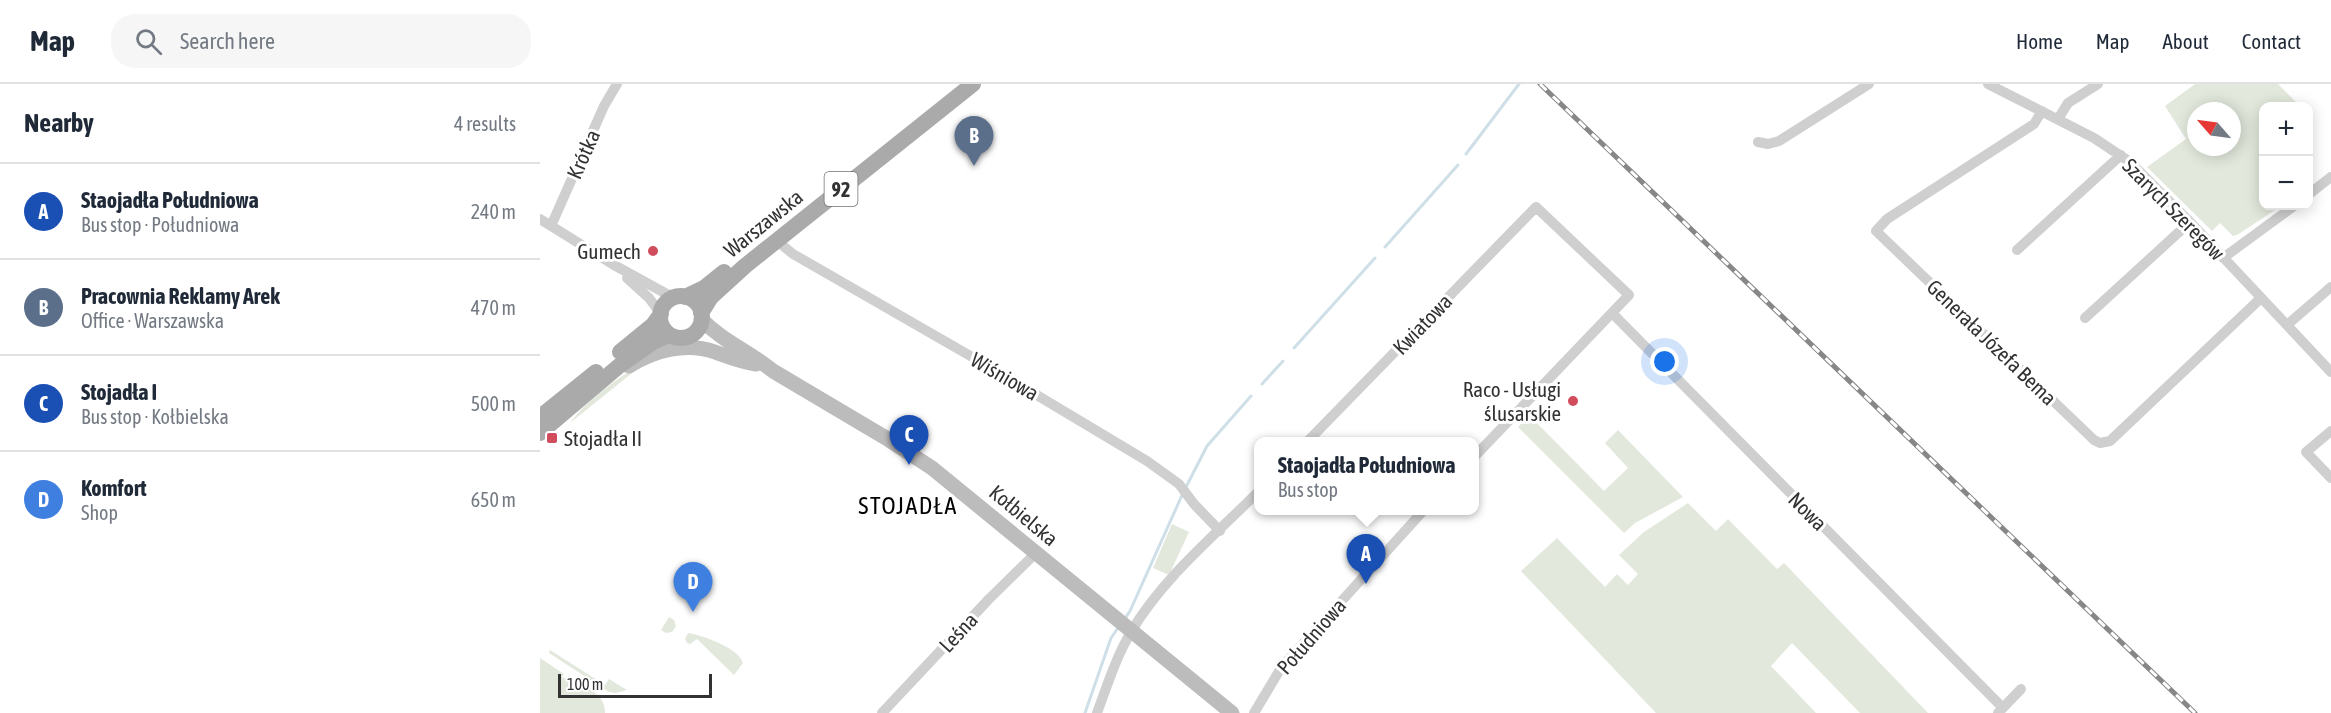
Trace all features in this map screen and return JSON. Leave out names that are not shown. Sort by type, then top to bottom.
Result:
[{"type":"main road","name":"Warszawska","points":[[680,298],[704,288],[959,84]]},
{"type":"main road","name":"Warszawska","points":[[701,316],[711,297],[730,278],[973,84]]},
{"type":"main road","name":"92","points":[[540,417],[645,332],[668,302],[680,298]]},
{"type":"main road","points":[[680,298],[694,302],[701,316]]},
{"type":"main road","points":[[661,314],[662,325],[669,334],[679,338],[689,336]]},
{"type":"main road","name":"92","points":[[689,336],[698,330],[701,316]]},
{"type":"main road","points":[[540,433],[631,357],[669,334]]},
{"type":"street","name":"Krótka","points":[[551,226],[616,84]]},
{"type":"street","points":[[1758,142],[1768,144],[1779,141],[1869,84]]},
{"type":"street","name":"Szarych Szeregów","points":[[1988,84],[2058,119],[2121,155],[2190,222],[2331,372]]},
{"type":"street","points":[[2058,119],[2068,103],[2098,84]]},
{"type":"street","name":"Generała Józefa Bema","points":[[2042,111],[2034,124],[1887,219],[1876,231],[2094,440],[2100,443],[2110,441],[2261,298]]},
{"type":"street","points":[[2017,250],[2121,155]]},
{"type":"street","points":[[2313,191],[2331,177]]},
{"type":"street","name":"Kwiatowa","points":[[1311,437],[1536,207],[1629,295],[1612,314]]},
{"type":"street","points":[[2223,258],[2289,210]]},
{"type":"street","points":[[540,219],[663,294],[680,298]]},
{"type":"street","points":[[2085,318],[2190,222]]},
{"type":"street","name":"Wiśniowa","points":[[776,240],[793,254],[1092,427],[1179,484],[1194,504],[1220,531]]},
{"type":"street","points":[[614,265],[649,298],[661,314]]},
{"type":"street","points":[[2287,325],[2331,287]]},
{"type":"street","points":[[1479,452],[1612,314]]},
{"type":"street","name":"Nowa","points":[[1612,314],[2000,710]]},
{"type":"street","name":"Kołbielska","points":[[701,316],[714,333],[759,359],[773,371]]},
{"type":"street","name":"Kołbielska","points":[[689,336],[709,342],[773,371],[926,464],[1232,713]]},
{"type":"street","points":[[583,399],[634,363],[650,355],[671,349],[706,349],[742,363],[756,364]]},
{"type":"street","points":[[2331,431],[2306,452],[2331,478]]},
{"type":"street","points":[[1097,713],[1115,667],[1125,626],[1254,496]]},
{"type":"street","name":"Południowa","points":[[1254,713],[1281,668],[1419,515]]},
{"type":"street","name":"Leśna","points":[[882,713],[981,607],[1036,553]]},
{"type":"street","points":[[2000,710],[2021,689]]},
{"type":"shaded area","points":[[2195,84],[2278,84],[2296,102],[2259,102],[2259,210],[2275,210],[2237,235],[2233,236],[2220,223],[2212,231],[2147,167],[2186,139],[2165,106]]},
{"type":"shaded area","points":[[647,361],[570,423],[605,389]]},
{"type":"shaded area","points":[[1529,415],[1604,491],[1628,468],[1605,443],[1618,430],[1683,497],[1635,523],[1624,533],[1518,427]]},
{"type":"shaded area","points":[[1688,503],[1716,531],[1728,519],[1777,569],[1784,563],[1928,713],[1860,713],[1792,643],[1771,666],[1816,713],[1656,713],[1521,571],[1557,538],[1605,587],[1617,574],[1628,585],[1638,574],[1619,555],[1644,532]]},
{"type":"shaded area","points":[[1172,524],[1189,532],[1169,575],[1153,568]]},
{"type":"shaded area","points":[[669,617],[674,620],[676,626],[672,632],[666,633],[661,630]]},
{"type":"shaded area","points":[[688,633],[728,647],[740,657],[743,663],[734,675],[697,639],[690,644],[687,643],[685,639]]},
{"type":"shaded area","points":[[550,650],[605,685],[609,679],[627,690],[609,692],[549,653]]},
{"type":"shaded area","points":[[540,658],[564,674],[562,677],[572,683],[574,680],[595,693],[602,701],[605,713],[540,713]]},
{"type":"waterway","points":[[1466,154],[1519,84]]},
{"type":"waterway","points":[[1385,247],[1458,165]]},
{"type":"waterway","points":[[1294,348],[1375,258]]},
{"type":"waterway","points":[[1262,384],[1283,361]]},
{"type":"waterway","points":[[1186,487],[1207,446],[1251,396]]},
{"type":"waterway","points":[[1124,620],[1183,493]]},
{"type":"waterway","points":[[1085,713],[1111,638],[1118,628]]},
{"type":"railway","points":[[1540,84],[2195,713]]},
{"type":"place","name":"Pracownia Reklamy Arek","points":[[974,166]]},
{"type":"place","name":"Gumech","points":[[653,251]]},
{"type":"place","name":"Raco - Usługi ślusarskie","points":[[1573,401]]},
{"type":"place","name":"Stojadła II","points":[[552,438]]},
{"type":"place","name":"Stojadła I","points":[[909,465]]},
{"type":"place","name":"Staojadła Południowa","points":[[1366,584]]},
{"type":"place","name":"Komfort","points":[[693,612]]},
{"type":"district","name":"STOJADŁA","points":[[908,505]]}]
